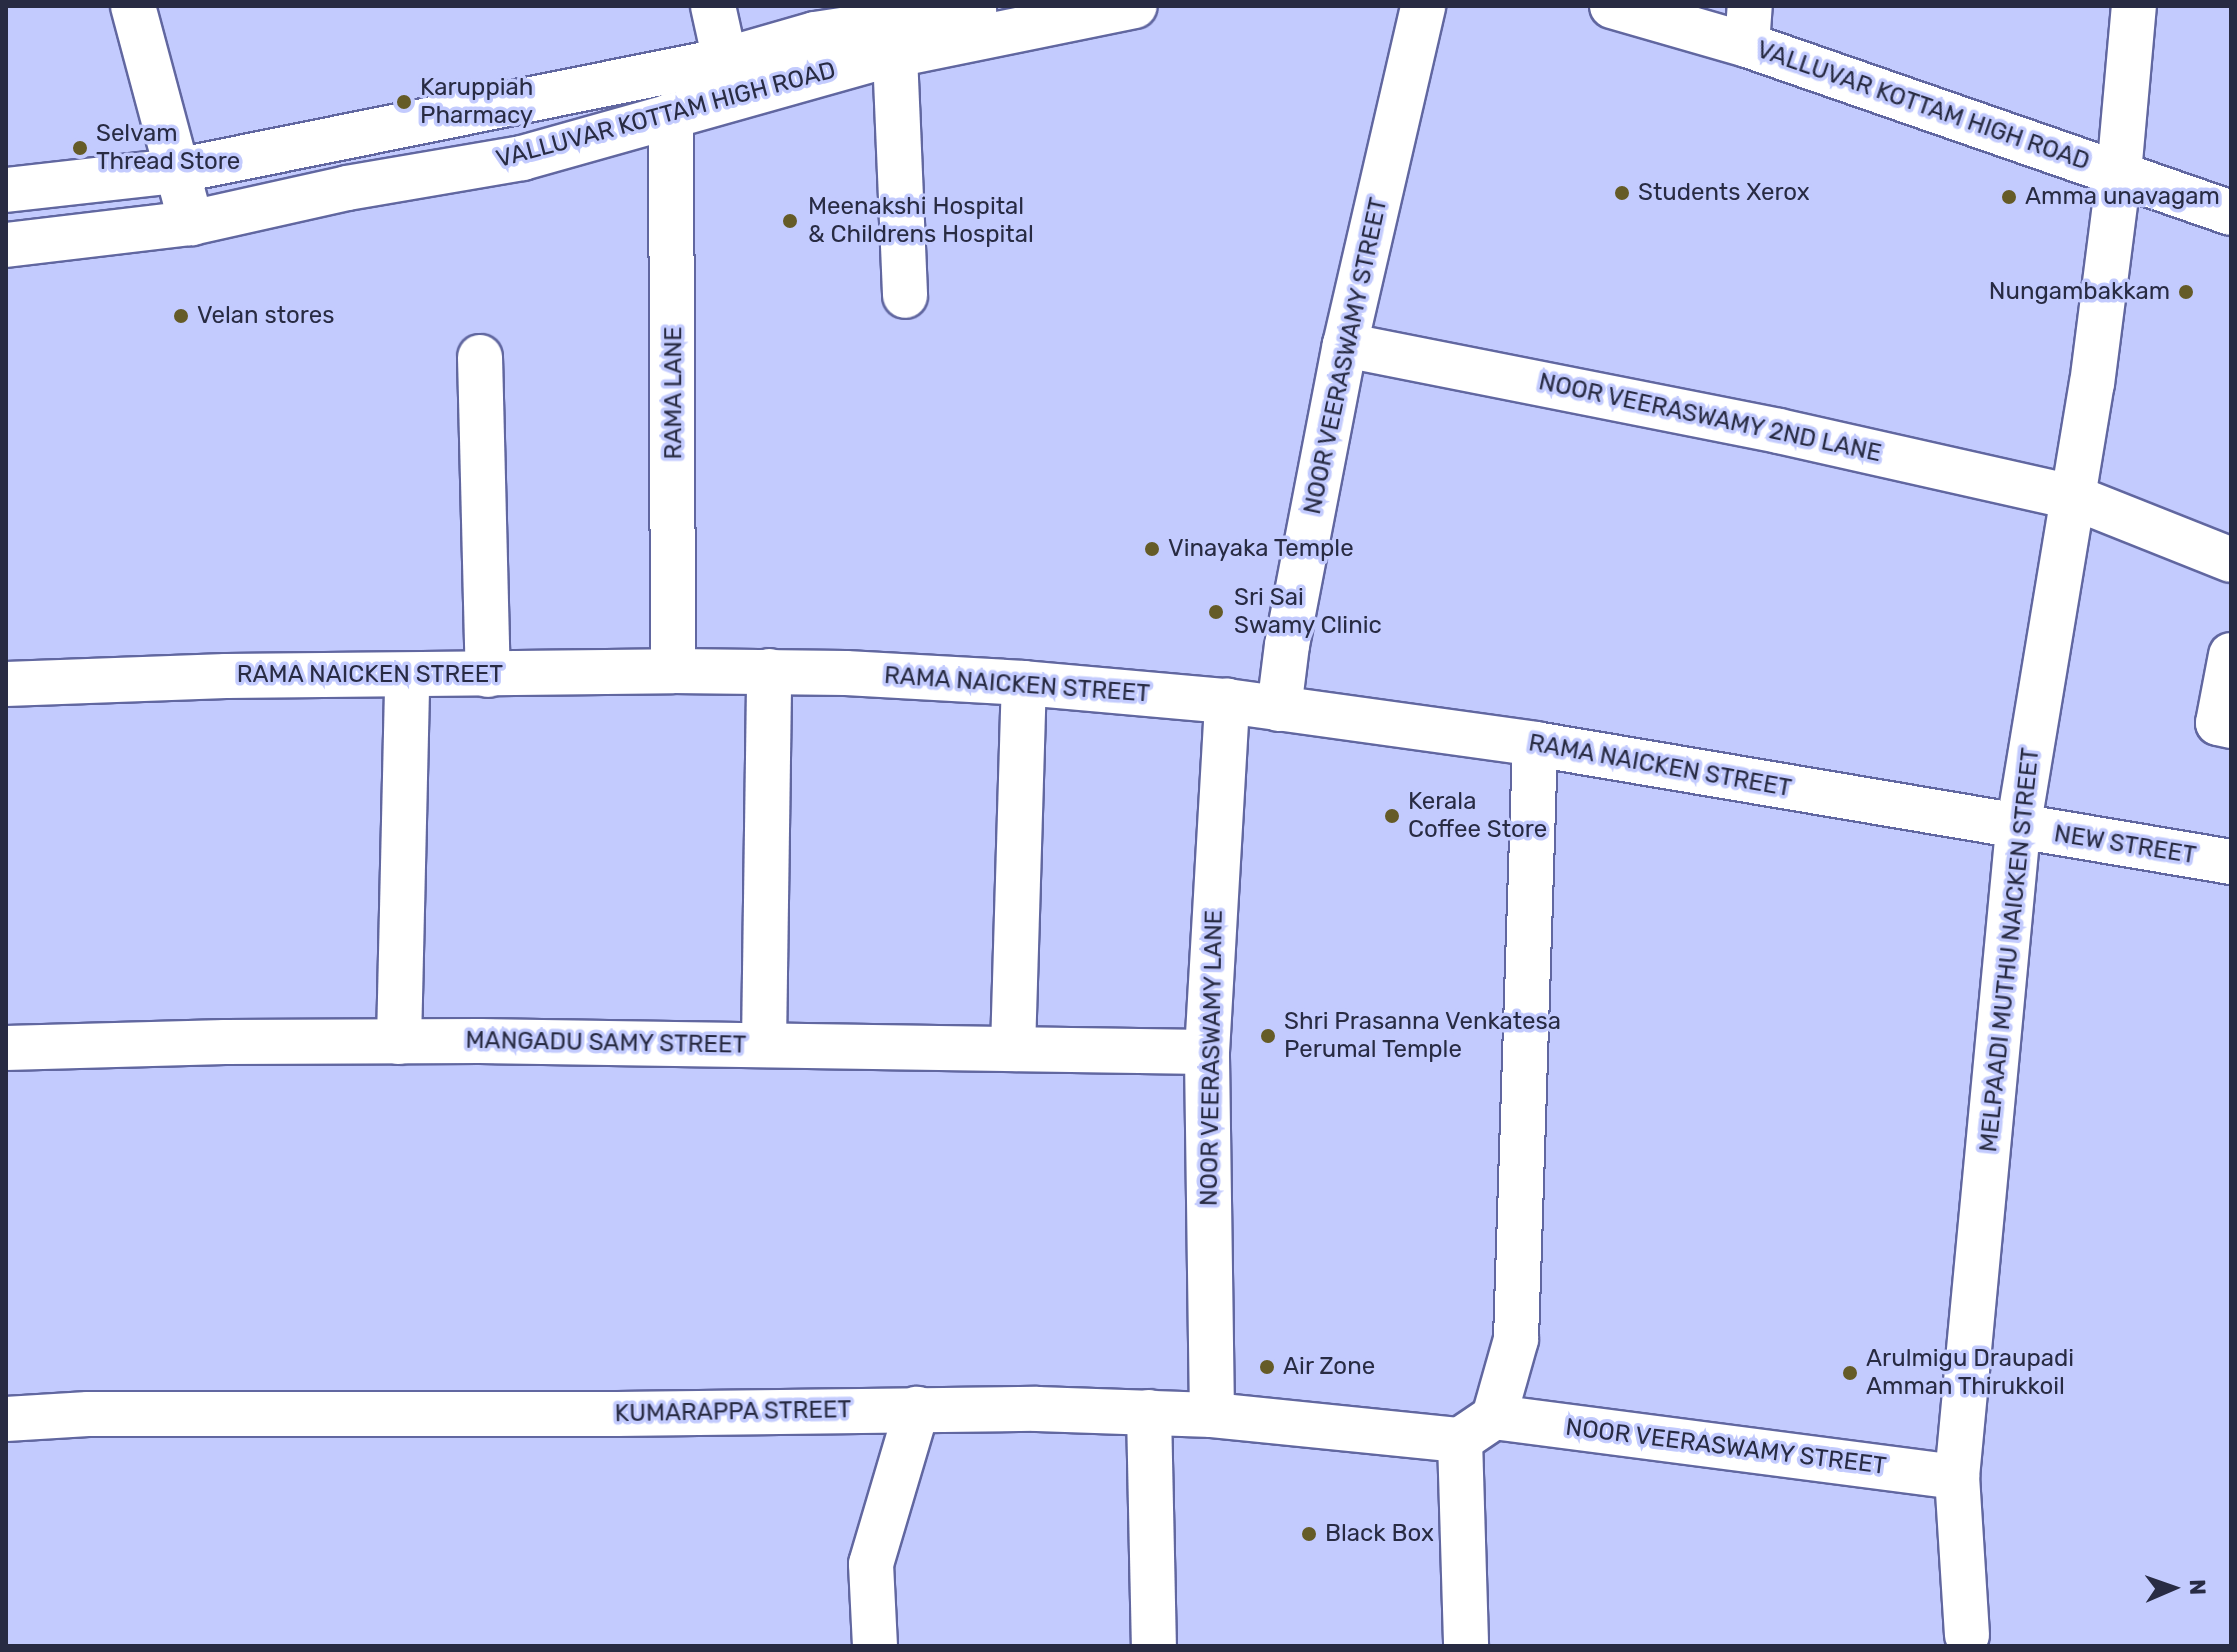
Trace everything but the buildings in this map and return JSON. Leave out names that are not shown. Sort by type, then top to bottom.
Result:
[{"type":"street","points":[[133,6],[191,223]]},
{"type":"street","points":[[713,6],[725,60]]},
{"type":"street","name":"VALLUVAR KOTTAM HIGH ROAD","points":[[6,190],[176,171],[725,60],[815,34],[989,6]]},
{"type":"street","name":"VALLUVAR KOTTAM HIGH ROAD","points":[[6,245],[191,223],[347,188],[522,158],[895,55],[1135,6]]},
{"type":"street","name":"NOOR VEERASWAMY STREET","points":[[1279,709],[1287,645],[1345,345],[1423,6]]},
{"type":"street","name":"VALLUVAR KOTTAM HIGH ROAD","points":[[1612,6],[1749,26],[2119,173],[2231,213]]},
{"type":"street","name":"MELPAADI MUTHU NAICKEN STREET","points":[[1967,1635],[1957,1477],[2018,829],[2092,384],[2119,173],[2134,6]]},
{"type":"street","points":[[895,55],[905,296]]},
{"type":"street","name":"RAMA LANE","points":[[671,115],[673,671]]},
{"type":"street","name":"NOOR VEERASWAMY 2ND LANE","points":[[1345,345],[1779,431],[2073,497],[2231,560]]},
{"type":"street","points":[[480,357],[488,675]]},
{"type":"street","points":[[2231,655],[2218,723],[2231,726]]},
{"type":"street","name":"RAMA NAICKEN STREET","points":[[6,684],[226,676],[673,671],[769,671],[1024,683],[1227,701],[1535,744],[2018,829]]},
{"type":"street","points":[[764,1045],[769,671]]},
{"type":"street","points":[[399,1042],[407,676]]},
{"type":"street","points":[[1013,1049],[1024,683]]},
{"type":"street","name":"NOOR VEERASWAMY LANE","points":[[1212,1415],[1207,1052],[1227,701]]},
{"type":"street","points":[[1466,1646],[1477,1428],[1516,1339],[1535,744]]},
{"type":"street","name":"NEW STREET","points":[[2018,829],[2231,862]]},
{"type":"street","name":"MANGADU SAMY STREET","points":[[6,1048],[225,1042],[399,1042],[1207,1052]]},
{"type":"street","points":[[875,1646],[871,1564],[917,1409]]},
{"type":"street","name":"KUMARAPPA STREET","points":[[6,1419],[88,1414],[617,1414],[917,1409],[1149,1412],[1477,1428]]},
{"type":"street","points":[[1149,1412],[1154,1646]]},
{"type":"street","name":"NOOR VEERASWAMY STREET","points":[[1477,1428],[1957,1477]]},
{"type":"place","name":"Karuppiah Pharmacy","points":[[404,102]]},
{"type":"place","name":"Selvam Thread Store","points":[[80,148]]},
{"type":"place","name":"Students Xerox","points":[[1622,193]]},
{"type":"place","name":"Amma unavagam","points":[[2009,197]]},
{"type":"place","name":"Meenakshi Hospital & Childrens Hospital","points":[[790,221]]},
{"type":"place","name":"Nungambakkam","points":[[2186,292]]},
{"type":"place","name":"Velan stores","points":[[181,316]]},
{"type":"place","name":"Vinayaka Temple","points":[[1152,549]]},
{"type":"place","name":"Sri Sai Swamy Clinic","points":[[1216,612]]},
{"type":"place","name":"Kerala Coffee Store","points":[[1392,816]]},
{"type":"place","name":"Shri Prasanna Venkatesa Perumal Temple","points":[[1268,1036]]},
{"type":"place","name":"Air Zone","points":[[1267,1367]]},
{"type":"place","name":"Arulmigu Draupadi Amman Thirukkoil","points":[[1850,1373]]},
{"type":"place","name":"Black Box","points":[[1309,1534]]}]
